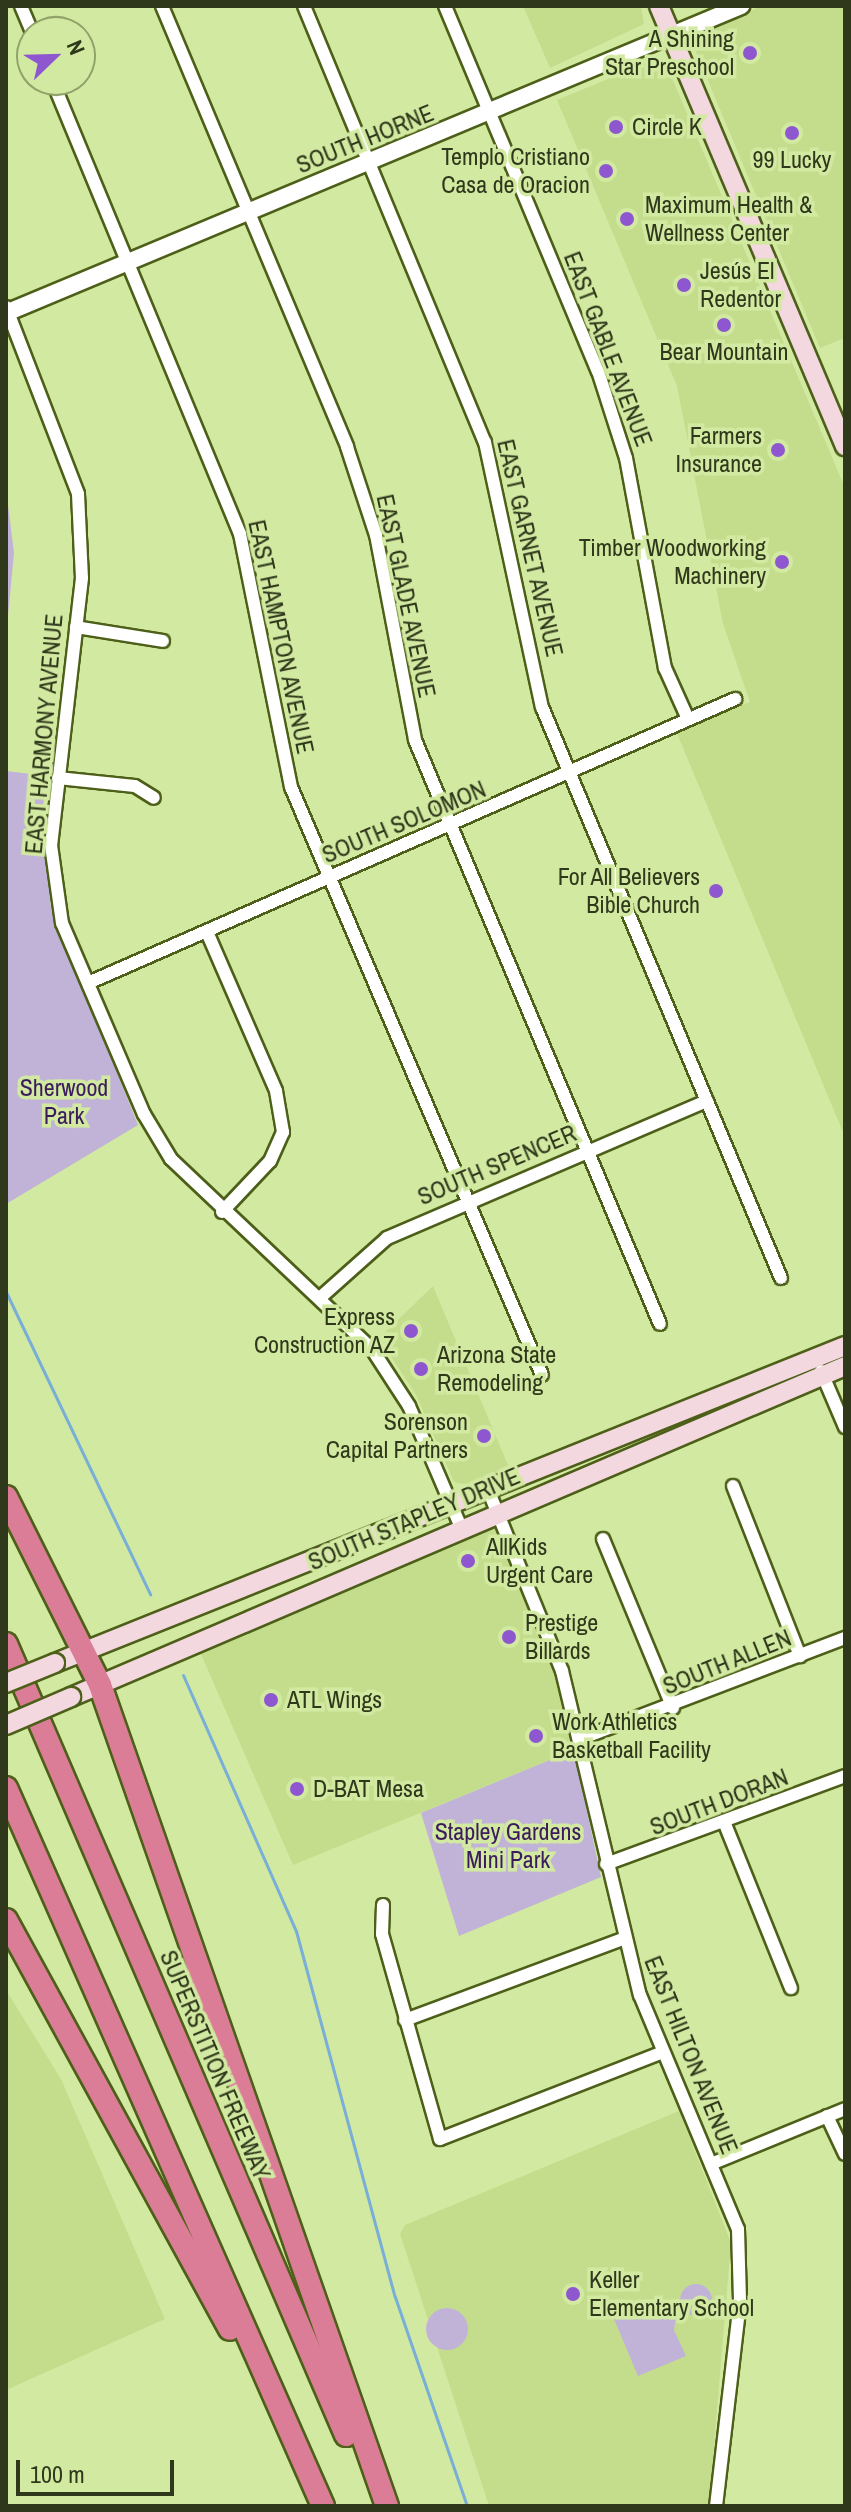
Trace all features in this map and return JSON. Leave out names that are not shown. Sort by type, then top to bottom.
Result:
[{"type":"highway","points":[[6,1497],[86,1649],[100,1685],[387,2506]]},
{"type":"highway","name":"SUPERSTITION FREEWAY","points":[[6,1644],[376,2506]]},
{"type":"highway","points":[[6,1788],[323,2506]]},
{"type":"highway","points":[[6,1920],[306,2468]]},
{"type":"main road","points":[[659,6],[845,446]]},
{"type":"main road","name":"SOUTH STAPLEY DRIVE","points":[[6,1725],[819,1366],[845,1346]]},
{"type":"main road","name":"SOUTH STAPLEY DRIVE","points":[[6,1683],[86,1649],[819,1366],[845,1366]]},
{"type":"main road","points":[[330,1581],[336,1568],[387,1533]]},
{"type":"main road","points":[[272,1606],[277,1594],[319,1574],[322,1559]]},
{"type":"street","name":"EAST GLADE AVENUE","points":[[162,6],[248,212],[376,535],[415,740],[660,1324]]},
{"type":"street","name":"EAST GARNET AVENUE","points":[[304,6],[485,442],[542,707],[781,1278]]},
{"type":"street","name":"EAST GABLE AVENUE","points":[[445,6],[617,429],[665,668],[688,719]]},
{"type":"street","name":"SOUTH HORNE","points":[[7,311],[371,163],[741,6]]},
{"type":"street","name":"EAST HAMPTON AVENUE","points":[[59,96],[240,534],[291,787],[542,1375]]},
{"type":"street","name":"EAST HARMONY AVENUE","points":[[7,311],[78,494],[76,627],[51,845],[58,903],[88,983],[147,1120],[171,1159],[222,1212],[322,1296],[392,1377],[460,1525]]},
{"type":"street","points":[[76,627],[163,641]]},
{"type":"street","name":"SOUTH SOLOMON","points":[[88,983],[735,699]]},
{"type":"street","points":[[58,778],[135,786],[154,798]]},
{"type":"street","points":[[207,932],[276,1091],[283,1132],[270,1161],[222,1212]]},
{"type":"street","name":"SOUTH SPENCER","points":[[322,1296],[361,1254],[468,1203],[707,1101]]},
{"type":"street","points":[[819,1366],[845,1427]]},
{"type":"street","points":[[733,1486],[800,1656]]},
{"type":"street","name":"EAST HILTON AVENUE","points":[[489,1492],[562,1671],[580,1739],[623,1939],[663,2052],[738,2229],[742,2265],[716,2506]]},
{"type":"street","points":[[603,1539],[673,1708]]},
{"type":"street","name":"SOUTH ALLEN","points":[[580,1739],[673,1708],[845,1638]]},
{"type":"street","name":"SOUTH DORAN","points":[[606,1864],[725,1824],[845,1776]]},
{"type":"street","points":[[725,1824],[791,1988]]},
{"type":"street","points":[[383,1905],[382,1934],[440,2139],[663,2052]]},
{"type":"street","points":[[405,2020],[623,1939]]},
{"type":"street","points":[[711,2164],[845,2109]]},
{"type":"street","points":[[827,2116],[845,2154]]},
{"type":"shaded area","points":[[523,6],[641,6],[644,24],[550,68]]},
{"type":"shaded area","points":[[762,6],[845,6],[845,338],[820,348],[693,45],[702,31]]},
{"type":"shaded area","points":[[656,59],[667,66],[845,488],[845,1137],[676,731],[750,702],[723,624],[677,386],[557,100]]},
{"type":"shaded area","points":[[433,1286],[510,1470],[472,1486],[454,1482],[416,1395],[379,1338]]},
{"type":"shaded area","points":[[494,1525],[559,1679],[574,1750],[293,1865],[200,1652],[378,1569]]},
{"type":"shaded area","points":[[6,1990],[61,2079],[165,2319],[6,2390]]},
{"type":"shaded area","name":"Keller Elementary School","points":[[679,2111],[731,2243],[709,2506],[489,2506],[400,2234],[405,2225]]},
{"type":"green space","points":[[6,488],[14,553],[6,637]]},
{"type":"green space","name":"Sherwood Park","points":[[6,771],[48,776],[42,812],[51,908],[138,1125],[6,1204]]},
{"type":"green space","name":"Stapley Gardens Mini Park","points":[[574,1750],[601,1877],[459,1936],[421,1813]]},
{"type":"green space","points":[[696,2284],[707,2289],[712,2300],[707,2311],[696,2316],[685,2311],[680,2300],[685,2289]]},
{"type":"green space","points":[[447,2308],[462,2314],[468,2329],[462,2344],[447,2350],[432,2344],[426,2329],[432,2314]]},
{"type":"green space","points":[[677,2311],[674,2330],[686,2356],[638,2376],[611,2312]]},
{"type":"waterway","points":[[6,1292],[150,1594]]},
{"type":"waterway","points":[[183,1675],[296,1931],[395,2297],[467,2506]]},
{"type":"place","name":"A Shining Star Preschool","points":[[750,53]]},
{"type":"place","name":"Circle K","points":[[616,127]]},
{"type":"place","name":"99 Lucky","points":[[792,133]]},
{"type":"place","name":"Templo Cristiano Casa de Oracion","points":[[606,171]]},
{"type":"place","name":"Maximum Health & Wellness Center","points":[[627,219]]},
{"type":"place","name":"Jesús El Redentor","points":[[684,285]]},
{"type":"place","name":"Bear Mountain","points":[[724,325]]},
{"type":"place","name":"Farmers Insurance","points":[[778,450]]},
{"type":"place","name":"Timber Woodworking Machinery","points":[[782,562]]},
{"type":"place","name":"For All Believers Bible Church","points":[[716,891]]},
{"type":"place","name":"Express Construction AZ","points":[[411,1331]]},
{"type":"place","name":"Arizona State Remodeling","points":[[421,1369]]},
{"type":"place","name":"Sorenson Capital Partners","points":[[484,1436]]},
{"type":"place","name":"AllKids Urgent Care","points":[[468,1561]]},
{"type":"place","name":"Prestige Billards","points":[[509,1637]]},
{"type":"place","name":"ATL Wings","points":[[271,1700]]},
{"type":"place","name":"Work Athletics Basketball Facility","points":[[536,1736]]},
{"type":"place","name":"D-BAT Mesa","points":[[297,1789]]},
{"type":"place","name":"Keller Elementary School","points":[[573,2294]]}]
